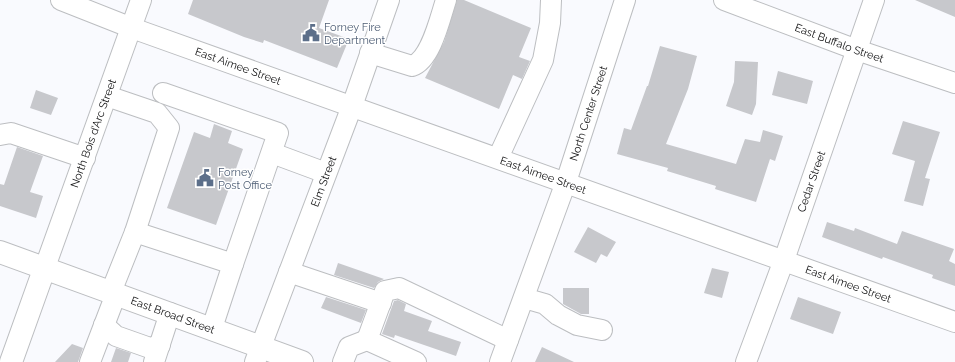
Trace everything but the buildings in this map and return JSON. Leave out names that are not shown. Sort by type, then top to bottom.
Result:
[{"type":"main road","name":"East Broad Street","points":[[0,252],[212,328],[258,354],[302,362]]},
{"type":"main road","points":[[11,362],[45,268]]},
{"type":"street","name":"East Aimee Street","points":[[61,0],[132,28],[955,322]]},
{"type":"street","name":"North Bois d’Arc Street","points":[[45,268],[141,0]]},
{"type":"street","name":"Elm Street","points":[[258,354],[352,106],[389,0]]},
{"type":"street","points":[[370,53],[412,66],[419,64],[428,52],[446,0]]},
{"type":"street","points":[[498,158],[543,60],[550,23],[551,0]]},
{"type":"street","name":"North Center Street","points":[[500,362],[566,182],[625,0]]},
{"type":"street","name":"East Buffalo Street","points":[[724,0],[857,50],[955,83]]},
{"type":"street","name":"Cedar Street","points":[[746,362],[784,260],[874,0]]},
{"type":"street","points":[[163,93],[278,133],[212,328]]},
{"type":"street","points":[[90,362],[104,325],[169,128],[157,113],[107,96]]},
{"type":"street","points":[[0,135],[11,133],[85,158]]},
{"type":"street","points":[[272,152],[326,174]]},
{"type":"street","points":[[135,232],[233,264]]},
{"type":"street","points":[[289,272],[380,303]]},
{"type":"street","points":[[367,340],[385,291],[399,288],[508,340]]},
{"type":"street","points":[[524,298],[545,304],[558,315],[577,325],[602,330]]},
{"type":"street","points":[[104,325],[116,336],[150,348],[157,353],[170,313]]},
{"type":"street","points":[[343,362],[349,347],[367,340],[416,362]]},
{"type":"place","name":"Forney Fire Department","points":[[311,33]]},
{"type":"place","name":"Forney Post Office","points":[[205,178]]}]
